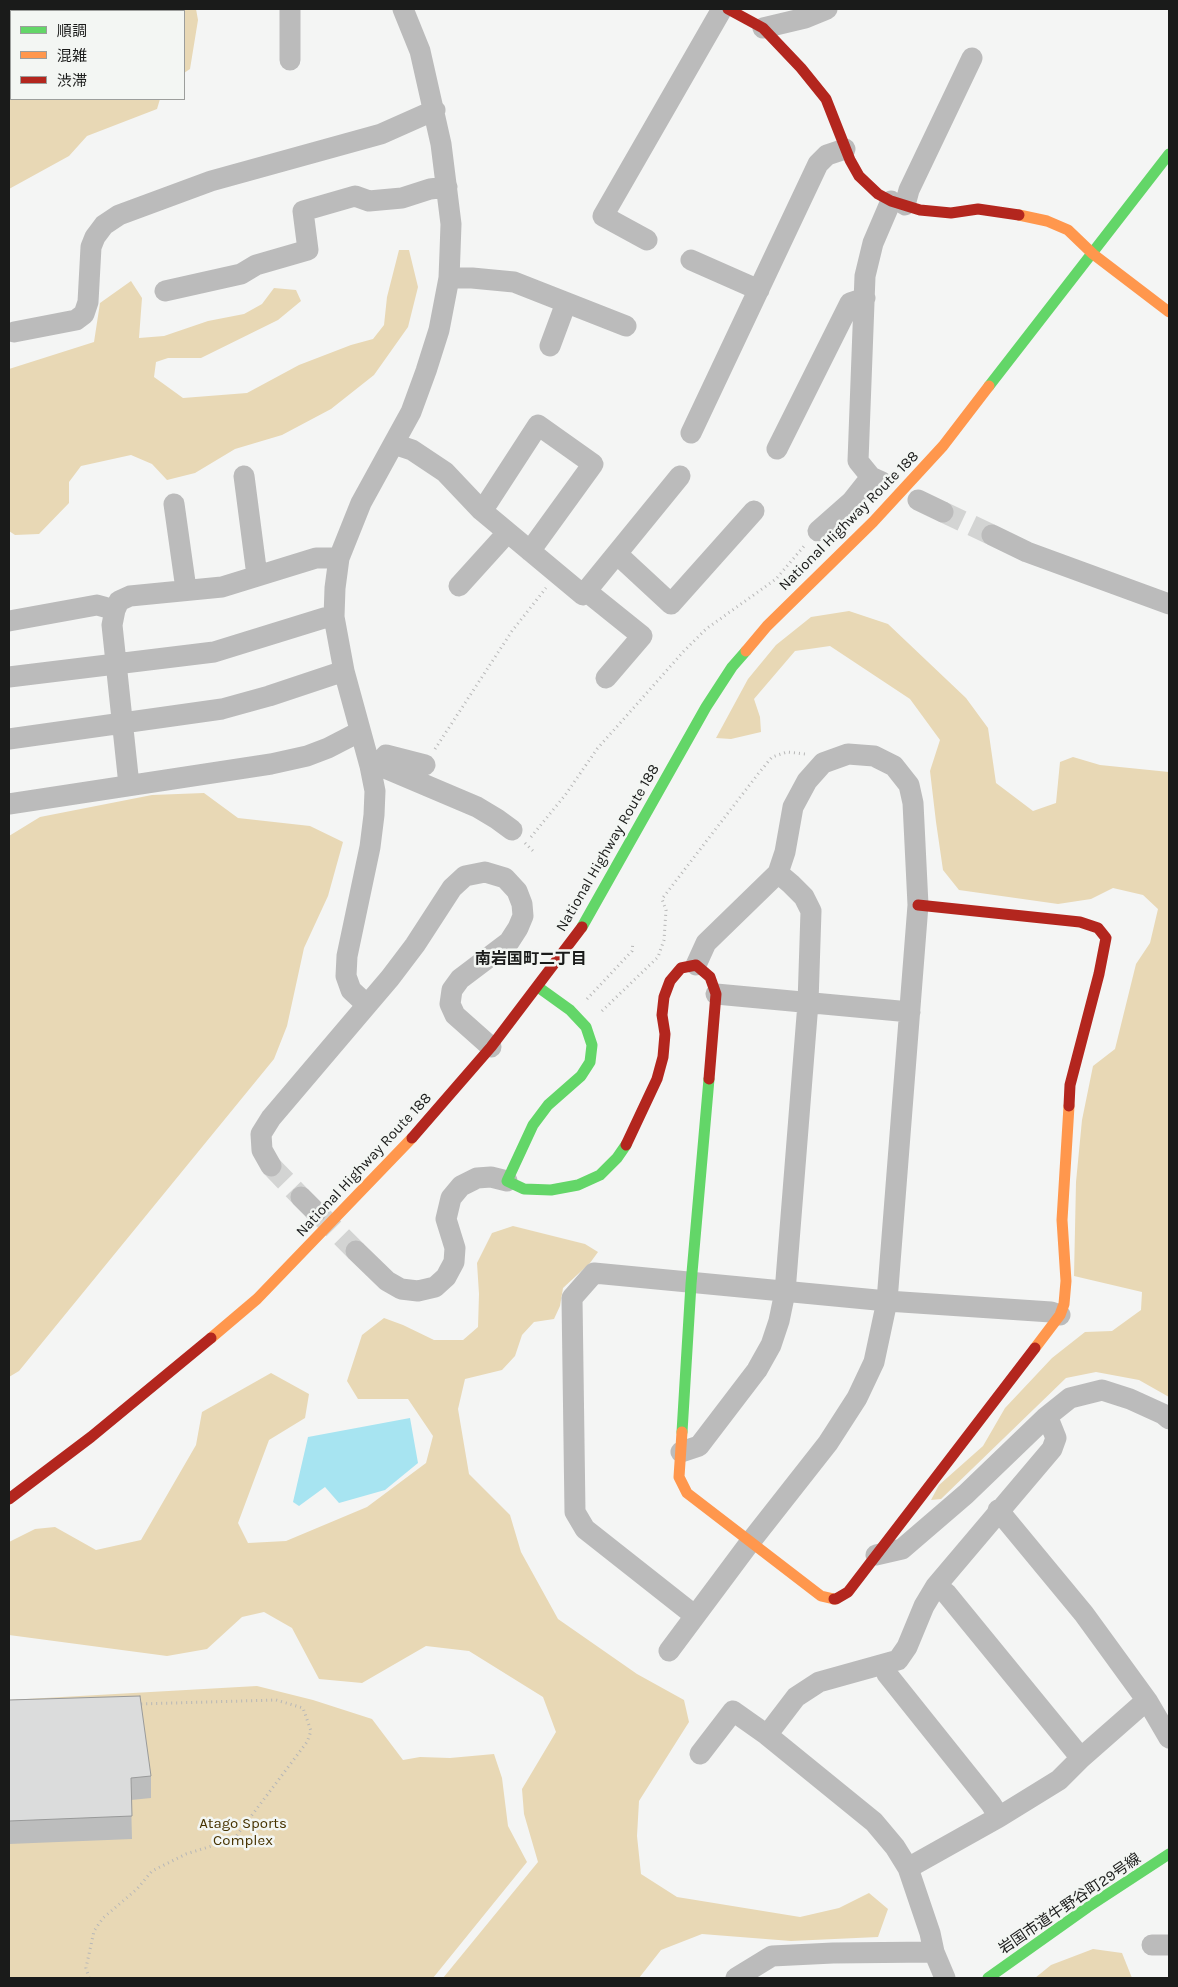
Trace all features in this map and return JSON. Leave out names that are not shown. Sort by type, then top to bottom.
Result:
[{"type":"main road","points":[[728,9],[763,28],[801,68],[826,99],[845,150],[859,176],[878,194],[920,210],[950,213],[978,209],[1047,221],[1068,230],[1093,254],[1169,312]]},
{"type":"main road","name":"National Highway Route 188","points":[[9,1498],[91,1437],[258,1299],[415,1135],[490,1047],[578,935],[706,707],[732,667],[767,626],[872,522],[943,446],[1169,154]]},
{"type":"main road","points":[[538,987],[570,1010],[586,1027],[592,1045],[590,1062],[581,1076],[548,1105],[533,1125],[507,1182],[524,1189],[551,1190],[578,1185],[600,1175],[617,1158],[630,1139],[657,1079],[663,1056],[665,1034],[662,1015],[664,997],[670,981],[681,968],[696,965],[710,977],[716,994],[692,1284],[679,1477],[687,1493],[821,1596],[836,1599],[848,1592],[1060,1315],[1064,1304],[1066,1281],[1062,1220],[1070,1085],[1099,974],[1106,938],[1098,928],[1080,922],[918,904]]},
{"type":"main road","name":"岩国市道牛野谷町29号線","points":[[988,1978],[1088,1907],[1169,1854]]},
{"type":"street","points":[[290,9],[290,60]]},
{"type":"street","points":[[366,1004],[351,990],[346,976],[346,956],[370,847],[374,815],[374,765],[359,732],[344,671],[334,617],[335,588],[339,558],[361,503],[411,412],[439,330],[449,278],[451,224],[435,110],[420,51],[404,9]]},
{"type":"street","points":[[647,240],[603,216],[722,9]]},
{"type":"street","points":[[763,28],[806,18],[827,9]]},
{"type":"street","points":[[818,531],[877,480],[858,461],[865,276],[873,243],[898,203],[909,190],[972,58]]},
{"type":"street","points":[[14,332],[76,320],[84,314],[88,302],[91,247],[95,237],[104,225],[119,215],[211,182],[381,134],[435,110]]},
{"type":"street","points":[[692,434],[818,164],[827,156],[845,150]]},
{"type":"street","points":[[164,291],[240,274],[256,266],[308,250],[303,211],[355,196],[369,200],[402,198],[447,186]]},
{"type":"street","points":[[691,260],[759,290]]},
{"type":"street","points":[[449,278],[514,282],[626,326]]},
{"type":"street","points":[[777,449],[850,303],[865,298]]},
{"type":"street","points":[[550,346],[566,303]]},
{"type":"street","points":[[481,510],[538,425],[593,464],[530,552]]},
{"type":"street","points":[[394,444],[412,450],[445,472],[481,510],[583,595],[680,476]]},
{"type":"street","points":[[244,476],[256,568],[260,575]]},
{"type":"street","points":[[918,500],[943,512]]},
{"type":"street","points":[[174,504],[186,589]]},
{"type":"street","points":[[617,554],[671,604],[754,511]]},
{"type":"street","points":[[459,586],[507,533]]},
{"type":"street","points":[[992,535],[1027,552],[1169,604]]},
{"type":"street","points":[[130,785],[112,625],[119,601],[130,596],[174,593],[186,589],[222,587],[316,558],[339,558]]},
{"type":"street","points":[[586,591],[642,636],[606,678]]},
{"type":"street","points":[[9,622],[97,606],[115,610]]},
{"type":"street","points":[[9,677],[214,652],[324,618],[334,617]]},
{"type":"street","points":[[9,739],[222,709],[270,696],[344,671]]},
{"type":"street","points":[[9,804],[271,764],[307,756],[328,748],[359,732]]},
{"type":"street","points":[[669,1651],[750,1541],[828,1443],[857,1398],[874,1362],[887,1302],[918,904],[913,803],[909,785],[894,766],[874,756],[848,754],[824,763],[806,781],[793,807],[785,852],[778,873],[706,943],[696,965]]},
{"type":"street","points":[[374,765],[386,755],[424,765]]},
{"type":"street","points":[[374,765],[477,807],[498,819],[519,837]]},
{"type":"street","points":[[271,1166],[262,1150],[260,1134],[271,1118],[416,945],[452,888],[465,876],[485,872],[505,878],[517,891],[522,904],[523,916],[509,942],[460,980],[452,990],[450,1004],[455,1015],[490,1047]]},
{"type":"street","points":[[681,1452],[698,1446],[757,1370],[771,1345],[779,1321],[785,1292],[808,1003],[811,911],[804,897],[778,873]]},
{"type":"street","points":[[716,994],[910,1012]]},
{"type":"street","points":[[356,1251],[387,1281],[401,1289],[418,1291],[434,1287],[446,1277],[454,1262],[454,1248],[446,1219],[451,1198],[461,1186],[477,1178],[491,1177],[507,1182]]},
{"type":"street","points":[[301,1197],[316,1212]]},
{"type":"street","points":[[694,1615],[585,1529],[575,1512],[572,1298],[594,1273],[887,1302],[1051,1312],[1060,1315]]},
{"type":"street","points":[[876,1555],[902,1549],[966,1494],[1045,1418],[1070,1398],[1102,1390],[1130,1399],[1163,1414],[1169,1419]]},
{"type":"street","points":[[767,1735],[796,1697],[819,1682],[898,1660],[907,1648],[924,1606],[936,1586],[998,1510],[1052,1449],[1056,1438],[1050,1423],[1045,1418]]},
{"type":"street","points":[[998,1510],[1084,1614],[1148,1702],[1169,1738]]},
{"type":"street","points":[[936,1586],[946,1593],[1081,1758]]},
{"type":"street","points":[[884,1665],[887,1674],[992,1804],[999,1817]]},
{"type":"street","points":[[908,1868],[999,1817],[1059,1780],[1139,1707],[1148,1702]]},
{"type":"street","points":[[700,1754],[733,1710],[767,1735],[874,1822],[896,1847],[908,1868],[930,1933],[934,1952],[945,1978]]},
{"type":"street","points":[[736,1978],[772,1956],[934,1952]]},
{"type":"path","points":[[519,837],[566,794],[597,749],[684,651],[706,630],[776,579],[818,531]]},
{"type":"path","points":[[424,765],[512,631],[557,574]]},
{"type":"path","points":[[598,1008],[603,1012],[658,956],[664,940],[666,910],[662,900],[665,894],[772,757],[787,752],[810,755],[824,763]]},
{"type":"path","points":[[592,1004],[586,1000],[632,951],[634,942]]},
{"type":"path","points":[[89,1978],[86,1968],[94,1932],[103,1918],[137,1889],[152,1871],[186,1854],[234,1839],[307,1742],[311,1731],[303,1708],[276,1700],[132,1704]]},
{"type":"green space","points":[[196,9],[198,20],[190,69],[185,72],[185,10],[20,10]]},
{"type":"green space","points":[[10,22],[10,100],[160,100],[157,109],[87,136],[69,156],[9,189]]},
{"type":"green space","points":[[399,250],[409,250],[418,287],[408,327],[374,375],[331,409],[282,435],[235,449],[195,473],[167,480],[152,464],[131,455],[81,466],[69,482],[69,503],[39,534],[15,535],[9,531],[9,369],[94,342],[100,303],[131,281],[142,298],[139,338],[164,336],[208,321],[244,314],[262,304],[274,288],[296,290],[301,301],[278,320],[201,358],[168,358],[156,362],[154,377],[183,398],[247,393],[299,365],[351,345],[373,339],[384,325],[387,297]]},
{"type":"green space","points":[[849,611],[888,624],[966,698],[988,728],[996,783],[1033,811],[1056,803],[1060,762],[1073,757],[1100,765],[1169,772],[1169,1397],[1139,1380],[1096,1372],[1066,1378],[941,1499],[931,1500],[939,1485],[983,1446],[1005,1408],[1052,1358],[1085,1332],[1112,1331],[1141,1310],[1142,1292],[1074,1276],[1076,1182],[1082,1120],[1093,1066],[1115,1049],[1136,964],[1150,943],[1158,909],[1143,895],[1113,888],[1091,899],[1058,904],[959,890],[943,870],[936,822],[930,771],[940,740],[910,699],[830,646],[795,651],[754,699],[760,717],[761,732],[731,739],[716,738],[748,679],[776,645],[811,617]]},
{"type":"green space","points":[[204,793],[238,818],[310,826],[343,842],[328,896],[304,948],[287,1026],[274,1059],[19,1371],[9,1377],[9,836],[40,817],[152,795]]},
{"type":"green space","points":[[513,1226],[585,1244],[598,1252],[590,1263],[563,1288],[560,1306],[554,1319],[534,1322],[522,1335],[515,1356],[502,1370],[465,1379],[458,1409],[469,1474],[510,1515],[521,1552],[558,1619],[637,1674],[684,1700],[689,1722],[639,1801],[637,1836],[641,1874],[677,1897],[800,1917],[839,1908],[869,1893],[888,1909],[878,1937],[791,1941],[702,1934],[661,1950],[639,1978],[443,1978],[538,1862],[524,1814],[522,1789],[556,1732],[543,1697],[469,1651],[426,1646],[362,1683],[319,1679],[292,1628],[264,1612],[242,1617],[207,1649],[167,1656],[9,1635],[9,1542],[35,1529],[55,1527],[96,1550],[141,1540],[196,1445],[202,1412],[271,1373],[309,1394],[305,1418],[269,1440],[238,1523],[248,1543],[286,1541],[367,1507],[426,1463],[433,1436],[408,1399],[358,1399],[347,1381],[362,1335],[384,1318],[434,1340],[463,1340],[478,1327],[479,1294],[477,1263],[492,1233]]},
{"type":"green space","name":"Atago Sports Complex","points":[[257,1686],[313,1700],[372,1719],[403,1760],[420,1757],[450,1758],[494,1754],[502,1778],[508,1826],[527,1862],[433,1978],[9,1978],[9,1700]]},
{"type":"green space","points":[[1093,1949],[1122,1953],[1132,1978],[1035,1978],[1051,1965]]},
{"type":"water","points":[[410,1418],[418,1463],[385,1490],[339,1503],[325,1487],[299,1506],[293,1502],[308,1437]]},
{"type":"building","points":[[140,1696],[151,1776],[131,1778],[132,1816],[9,1821],[9,1700]]},
{"type":"tunnel","points":[[943,512],[992,535]]},
{"type":"tunnel","points":[[271,1166],[301,1197]]},
{"type":"tunnel","points":[[319,1214],[356,1251]]},
{"type":"traffic: fast","points":[[989,386],[1169,154]]},
{"type":"traffic: fast","points":[[582,927],[706,707],[732,667],[746,651]]},
{"type":"traffic: fast","points":[[538,987],[570,1010],[586,1027],[592,1045],[590,1062],[581,1076],[548,1105],[533,1125],[507,1181],[524,1189],[551,1190],[578,1185],[600,1175],[617,1158],[626,1145]]},
{"type":"traffic: fast","points":[[682,1432],[691,1284],[709,1079]]},
{"type":"traffic: fast","points":[[988,1978],[1088,1907],[1169,1854]]},
{"type":"traffic: slow","points":[[1019,215],[1047,221],[1068,230],[1093,254],[1169,312]]},
{"type":"traffic: slow","points":[[746,651],[767,626],[873,522],[943,446],[989,386]]},
{"type":"traffic: slow","points":[[1035,1348],[1060,1315],[1064,1304],[1066,1281],[1062,1220],[1069,1106]]},
{"type":"traffic: slow","points":[[211,1338],[257,1299],[412,1138]]},
{"type":"traffic: slow","points":[[682,1432],[679,1477],[687,1493],[821,1596],[834,1599]]},
{"type":"traffic: jam","points":[[728,9],[763,28],[801,68],[826,99],[850,160],[859,176],[878,194],[891,201],[920,210],[951,213],[978,209],[1019,215]]},
{"type":"traffic: jam","points":[[918,905],[1080,922],[1098,928],[1106,938],[1099,974],[1070,1085],[1069,1106]]},
{"type":"traffic: jam","points":[[412,1138],[491,1047],[582,927]]},
{"type":"traffic: jam","points":[[626,1145],[657,1079],[663,1057],[665,1034],[662,1015],[664,997],[670,981],[681,968],[696,965],[710,977],[716,994],[709,1079]]},
{"type":"traffic: jam","points":[[9,1499],[91,1437],[211,1338]]},
{"type":"traffic: jam","points":[[834,1599],[848,1592],[1035,1348]]},
{"type":"district","name":"南岩国町二丁目","points":[[531,959]]}]
